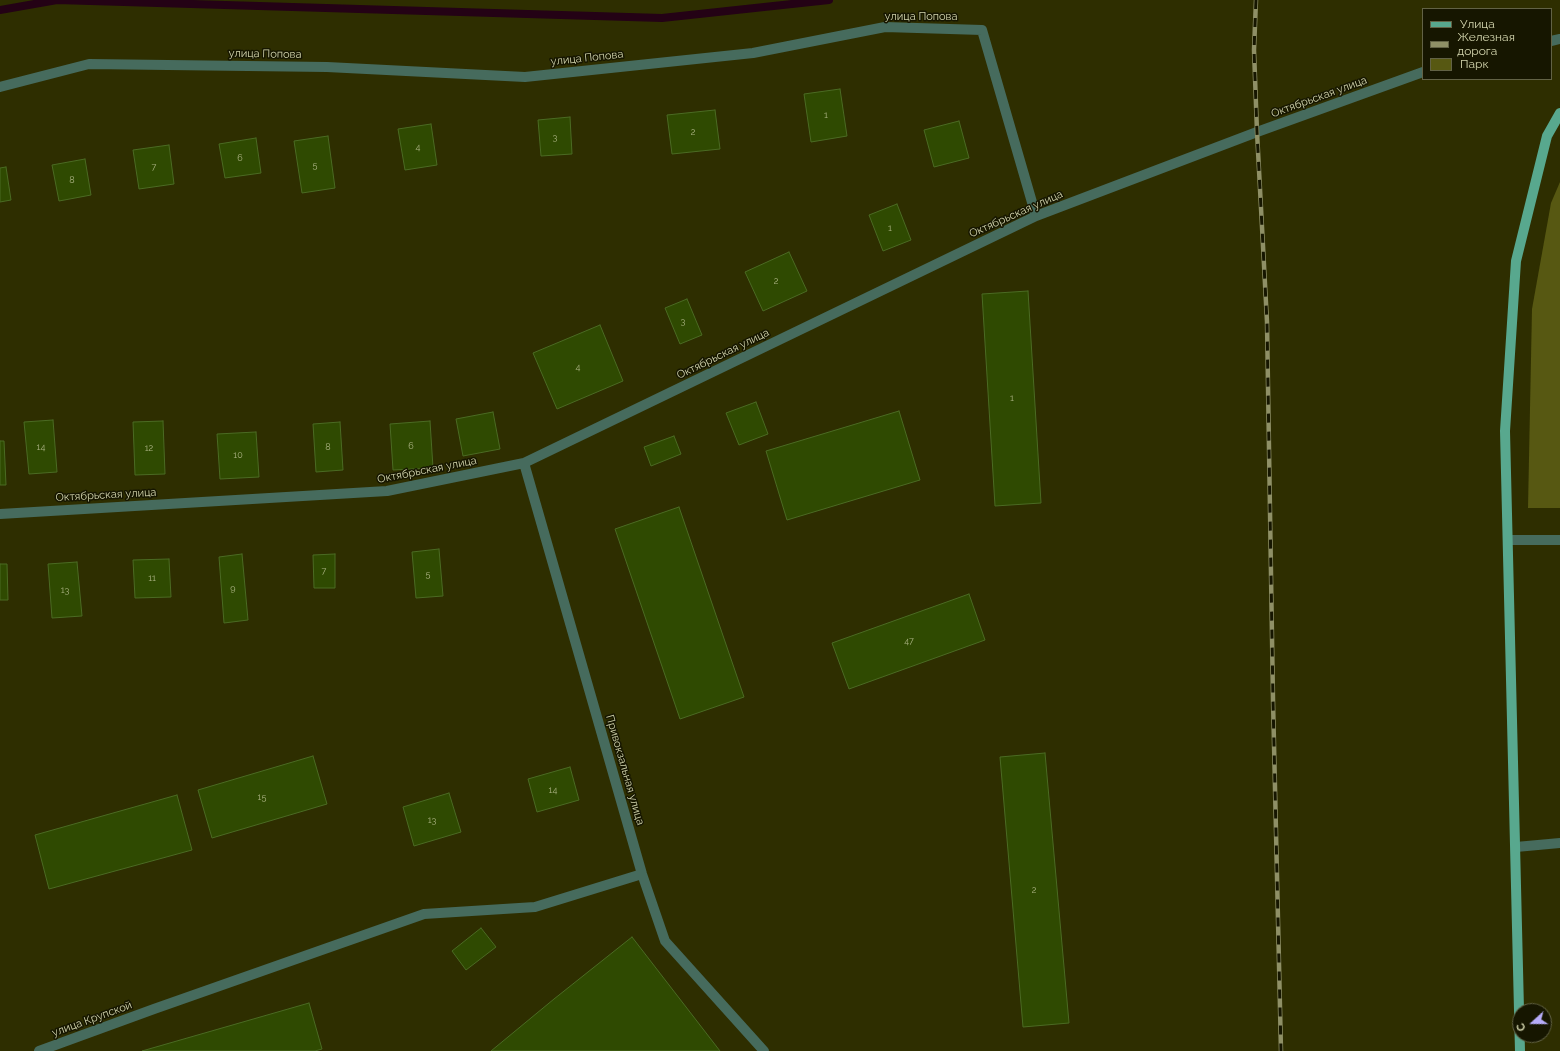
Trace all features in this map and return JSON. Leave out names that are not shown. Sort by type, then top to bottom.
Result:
[{"type":"main road","points":[[1520,1051],[1505,431],[1516,262],[1547,136],[1560,113]]},
{"type":"street","name":"улица Попова","points":[[0,87],[89,64],[327,66],[525,77],[753,53],[885,28],[982,30],[1036,216]]},
{"type":"street","name":"Октябрьская улица","points":[[0,514],[387,491],[524,463],[1036,216],[1256,132],[1422,72]]},
{"type":"street","name":"Привокзальная улица","points":[[524,463],[642,874],[665,941],[764,1051]]},
{"type":"street","points":[[1508,540],[1560,540]]},
{"type":"street","points":[[1516,847],[1560,843]]},
{"type":"street","name":"улица Крупской","points":[[39,1051],[424,914],[535,907],[642,874]]},
{"type":"green space","points":[[1560,182],[1560,508],[1528,508],[1532,309],[1551,203]]},
{"type":"building","points":[[840,89],[847,136],[811,142],[804,94]]},
{"type":"building","points":[[715,110],[720,149],[672,154],[667,115]]},
{"type":"building","points":[[570,117],[572,154],[541,156],[538,120]]},
{"type":"building","points":[[959,121],[969,158],[934,167],[924,130]]},
{"type":"building","points":[[431,124],[437,165],[405,170],[398,129]]},
{"type":"building","points":[[328,136],[335,188],[302,193],[294,141]]},
{"type":"building","points":[[256,138],[261,173],[225,178],[219,144]]},
{"type":"building","points":[[169,145],[174,184],[139,189],[133,150]]},
{"type":"building","points":[[85,159],[91,195],[59,201],[52,165]]},
{"type":"building","points":[[6,167],[11,200],[0,202],[0,168]]},
{"type":"building","points":[[897,204],[911,240],[883,251],[869,215]]},
{"type":"building","points":[[789,252],[807,291],[763,311],[745,272]]},
{"type":"building","points":[[1028,291],[1041,503],[995,506],[982,294]]},
{"type":"building","points":[[687,299],[702,335],[680,344],[665,308]]},
{"type":"building","points":[[600,325],[623,381],[557,409],[533,353]]},
{"type":"building","points":[[756,402],[768,434],[739,445],[726,413]]},
{"type":"building","points":[[899,411],[920,480],[787,520],[766,451]]},
{"type":"building","points":[[493,412],[500,449],[463,456],[456,419]]},
{"type":"building","points":[[53,420],[57,472],[29,474],[24,422]]},
{"type":"building","points":[[163,421],[165,474],[135,475],[133,422]]},
{"type":"building","points":[[430,421],[433,468],[393,470],[390,424]]},
{"type":"building","points":[[340,422],[343,470],[316,472],[313,424]]},
{"type":"building","points":[[256,432],[259,477],[220,479],[217,434]]},
{"type":"building","points":[[674,436],[681,454],[651,466],[644,447]]},
{"type":"building","points":[[0,441],[4,441],[6,485],[0,485]]},
{"type":"building","points":[[679,507],[744,697],[680,719],[615,529]]},
{"type":"building","points":[[439,549],[443,596],[416,598],[412,552]]},
{"type":"building","points":[[242,554],[248,620],[224,623],[219,557]]},
{"type":"building","points":[[335,554],[335,588],[314,588],[313,555]]},
{"type":"building","points":[[169,559],[171,597],[135,598],[133,560]]},
{"type":"building","points":[[77,562],[82,616],[52,618],[48,564]]},
{"type":"building","points":[[0,564],[7,564],[8,600],[0,600]]},
{"type":"building","points":[[969,594],[985,640],[849,689],[832,643]]},
{"type":"building","points":[[1045,753],[1069,1023],[1023,1027],[1000,757]]},
{"type":"building","points":[[313,756],[327,804],[212,838],[198,790]]},
{"type":"building","points":[[570,767],[579,800],[537,812],[528,779]]},
{"type":"building","points":[[449,793],[461,832],[414,846],[403,807]]},
{"type":"building","points":[[177,795],[192,850],[49,889],[35,835]]},
{"type":"building","points":[[481,928],[496,947],[466,970],[452,951]]},
{"type":"building","points":[[632,937],[720,1051],[491,1051],[554,999]]},
{"type":"building","points":[[309,1003],[322,1049],[315,1051],[142,1051]]},
{"type":"waterway","points":[[0,10],[57,0],[662,18],[829,0]]},
{"type":"railway","points":[[1256,0],[1254,50],[1267,322],[1273,700],[1281,1051]]}]
